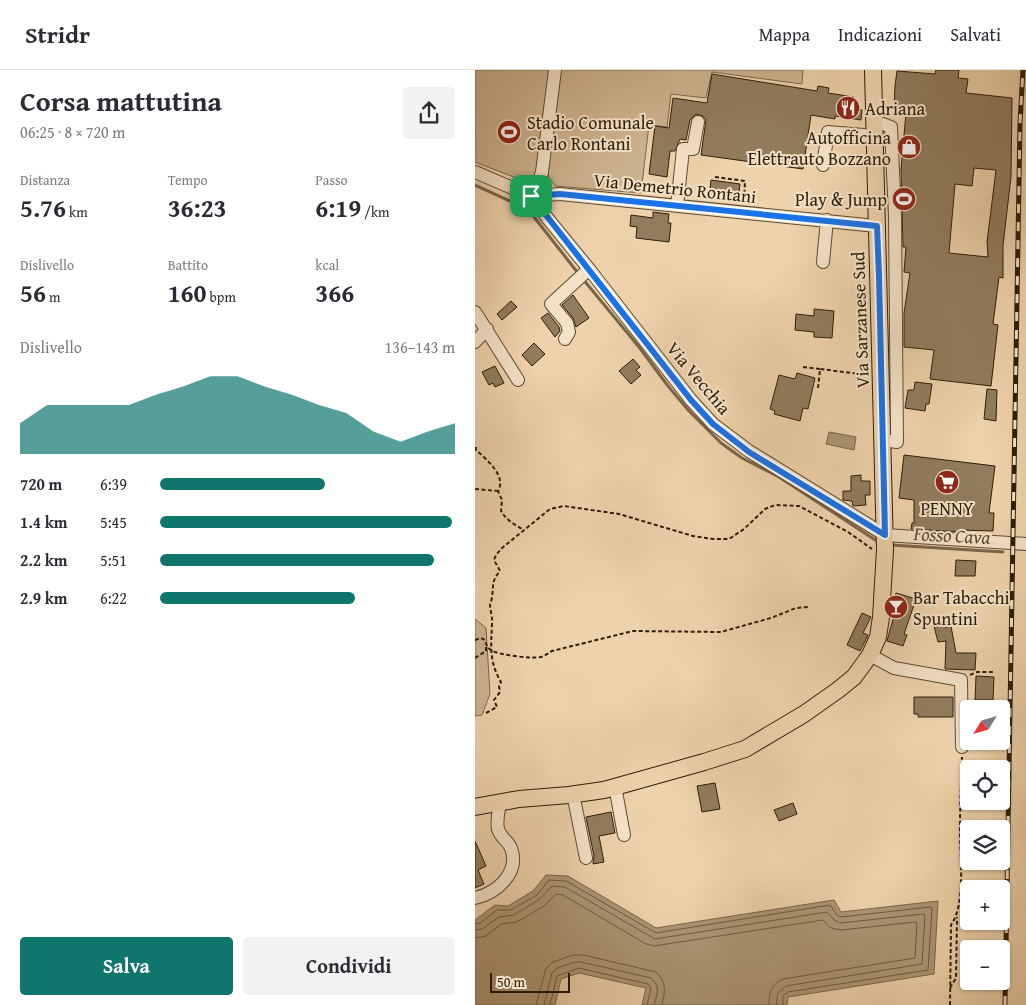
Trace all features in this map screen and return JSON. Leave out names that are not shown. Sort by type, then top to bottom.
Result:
[{"type":"main road","name":"Via Sarzanese Sud","points":[[475,807],[500,802],[573,794],[615,786],[745,749],[804,714],[838,690],[854,677],[870,655],[879,637],[885,544],[873,70]]},
{"type":"street","points":[[531,196],[542,172],[555,70]]},
{"type":"street","points":[[671,219],[675,206],[683,149],[693,149],[698,122]]},
{"type":"street","points":[[823,166],[828,132],[891,127],[895,216],[897,442],[883,440]]},
{"type":"street","name":"Via Demetrio Rontani","points":[[475,172],[531,196],[560,194],[877,226]]},
{"type":"street","name":"Via Vecchia","points":[[531,196],[584,274],[713,424],[749,452],[885,544]]},
{"type":"street","points":[[823,262],[827,220]]},
{"type":"street","points":[[565,339],[569,332],[567,323],[551,304],[584,274]]},
{"type":"street","points":[[475,312],[518,380]]},
{"type":"street","points":[[475,342],[487,329]]},
{"type":"street","points":[[885,544],[1026,544]]},
{"type":"street","points":[[870,655],[895,668],[961,680],[961,700]]},
{"type":"street","points":[[615,786],[624,834]]},
{"type":"street","points":[[573,794],[586,858]]},
{"type":"street","points":[[475,898],[488,895],[499,888],[511,869],[513,854],[510,846],[498,830],[497,818],[500,802]]},
{"type":"path","points":[[715,177],[745,181],[744,213]]},
{"type":"path","points":[[803,367],[882,376]]},
{"type":"path","points":[[818,388],[820,369]]},
{"type":"path","points":[[476,447],[476,450],[497,473],[501,482],[498,491],[503,500],[501,511],[510,521],[524,530]]},
{"type":"path","points":[[475,490],[498,491]]},
{"type":"path","points":[[486,713],[497,707],[495,700],[501,682],[495,671],[491,650],[493,623],[490,604],[494,578],[500,571],[494,560],[502,548],[550,509],[564,506],[619,514],[693,536],[729,539],[744,529],[765,509],[775,505],[799,506],[848,532],[877,552],[885,544]]},
{"type":"path","points":[[486,646],[491,650],[521,658],[540,657],[552,651],[633,631],[721,632],[771,618],[796,608],[808,607]]},
{"type":"path","points":[[475,640],[481,638],[485,640],[486,646],[486,651],[475,658]]},
{"type":"path","points":[[961,680],[977,672],[994,672]]},
{"type":"path","points":[[950,988],[956,978],[957,917],[962,878],[960,830],[962,750]]},
{"type":"path","points":[[950,1005],[951,926],[957,917]]},
{"type":"shaded area","name":"Stadio Comunale Carlo Rontani","points":[[475,70],[552,70],[537,173],[534,177],[524,181],[475,162]]},
{"type":"shaded area","points":[[559,70],[803,70],[802,84],[712,72],[706,98],[671,94],[667,127],[649,125],[641,193],[555,186],[547,174]]},
{"type":"shaded area","points":[[475,619],[486,628],[490,694],[482,715],[475,716]]},
{"type":"water","points":[[829,432],[856,437],[854,450],[826,444]]},
{"type":"water","points":[[546,875],[568,876],[656,928],[834,900],[841,912],[938,901],[934,974],[788,997],[787,1005],[642,1005],[646,988],[579,973],[561,979],[555,1005],[475,1005],[475,920],[495,905],[508,906],[533,891]]},
{"type":"building","points":[[936,70],[959,70],[958,78],[968,79],[966,93],[1012,98],[1011,177],[1003,245],[1003,278],[999,277],[993,324],[998,325],[991,386],[930,379],[934,350],[904,347],[904,313],[910,273],[904,272],[906,247],[903,247],[901,169],[906,113],[894,111],[895,86],[897,71],[935,74]],"holes":[[[974,168],[996,170],[987,242],[988,257],[949,253],[955,184],[972,186]]]},
{"type":"building","points":[[712,74],[817,91],[818,86],[829,88],[828,93],[854,97],[852,108],[862,110],[861,120],[835,116],[835,119],[811,115],[803,169],[701,155],[706,120],[703,116],[696,114],[690,120],[686,140],[680,139],[675,151],[670,151],[667,177],[649,174],[655,126],[669,128],[673,98],[707,103]]},
{"type":"building","points":[[711,180],[740,184],[738,202],[709,198]]},
{"type":"building","points":[[653,212],[669,214],[668,223],[671,223],[669,242],[636,238],[637,227],[630,226],[631,215],[653,218]]},
{"type":"building","points":[[573,295],[589,318],[576,327],[573,318],[562,305]]},
{"type":"building","points":[[511,301],[517,307],[502,320],[497,314]]},
{"type":"building","points":[[814,309],[834,311],[832,338],[814,337],[814,332],[795,330],[796,314],[814,316]]},
{"type":"building","points":[[548,313],[559,327],[560,331],[555,337],[541,318]]},
{"type":"building","points":[[534,343],[545,354],[532,366],[522,355]]},
{"type":"building","points":[[633,359],[640,367],[636,370],[641,375],[631,384],[619,371]]},
{"type":"building","points":[[495,366],[504,383],[495,387],[493,383],[489,385],[482,372]]},
{"type":"building","points":[[797,373],[815,378],[808,409],[803,408],[800,421],[774,414],[775,411],[770,409],[779,375],[795,379]]},
{"type":"building","points":[[915,382],[932,384],[929,404],[926,404],[925,411],[905,408],[908,390],[914,390]]},
{"type":"building","points":[[987,389],[997,390],[996,421],[984,419]]},
{"type":"building","name":"PENNY","points":[[904,455],[995,466],[989,513],[994,513],[993,531],[960,530],[960,532],[911,529],[912,523],[914,523],[914,500],[899,498]]},
{"type":"building","points":[[861,475],[861,481],[870,481],[870,495],[865,495],[866,505],[853,506],[852,501],[843,500],[843,491],[851,491],[851,476]]},
{"type":"building","points":[[956,560],[976,561],[975,576],[955,576]]},
{"type":"building","points":[[896,593],[916,599],[904,634],[907,635],[903,646],[887,641],[895,612],[891,611]]},
{"type":"building","points":[[862,613],[871,617],[863,633],[868,635],[860,651],[847,645]]},
{"type":"building","points":[[944,620],[946,628],[946,621],[950,621],[956,653],[976,653],[975,670],[945,669],[946,641],[938,642],[933,622]]},
{"type":"building","points":[[976,676],[994,677],[993,700],[975,700]]},
{"type":"building","points":[[914,697],[953,697],[953,717],[918,717],[918,714],[914,714]]},
{"type":"building","points":[[715,783],[720,809],[702,812],[697,786]]},
{"type":"building","points":[[793,803],[797,814],[779,821],[774,810]]},
{"type":"building","points":[[611,812],[615,833],[599,836],[604,862],[593,864],[594,856],[586,817]]},
{"type":"building","points":[[475,841],[486,866],[478,870],[484,884],[475,888]]},
{"type":"waterway","name":"Fosso Cava","points":[[475,185],[523,207],[534,217],[578,273]]},
{"type":"waterway","name":"Fosso Cava","points":[[582,278],[689,411],[721,443],[742,458],[779,477],[880,543]]},
{"type":"waterway","name":"Fosso Cava","points":[[891,545],[1003,552]]},
{"type":"railway","points":[[1005,1005],[1020,123],[1023,70]]},
{"type":"place","name":"Adriana","points":[[848,108]]},
{"type":"place","name":"Stadio Comunale Carlo Rontani","points":[[509,132]]},
{"type":"place","name":"Autofficina Elettrauto Bozzano","points":[[909,147]]},
{"type":"place","name":"Play & Jump","points":[[904,199]]},
{"type":"place","name":"PENNY","points":[[947,482]]},
{"type":"place","name":"Bar Tabacchi Spuntini","points":[[896,607]]},
{"type":"route","points":[[560,194],[877,226],[885,535],[749,452],[713,424],[691,400],[531,196],[560,194]]}]
